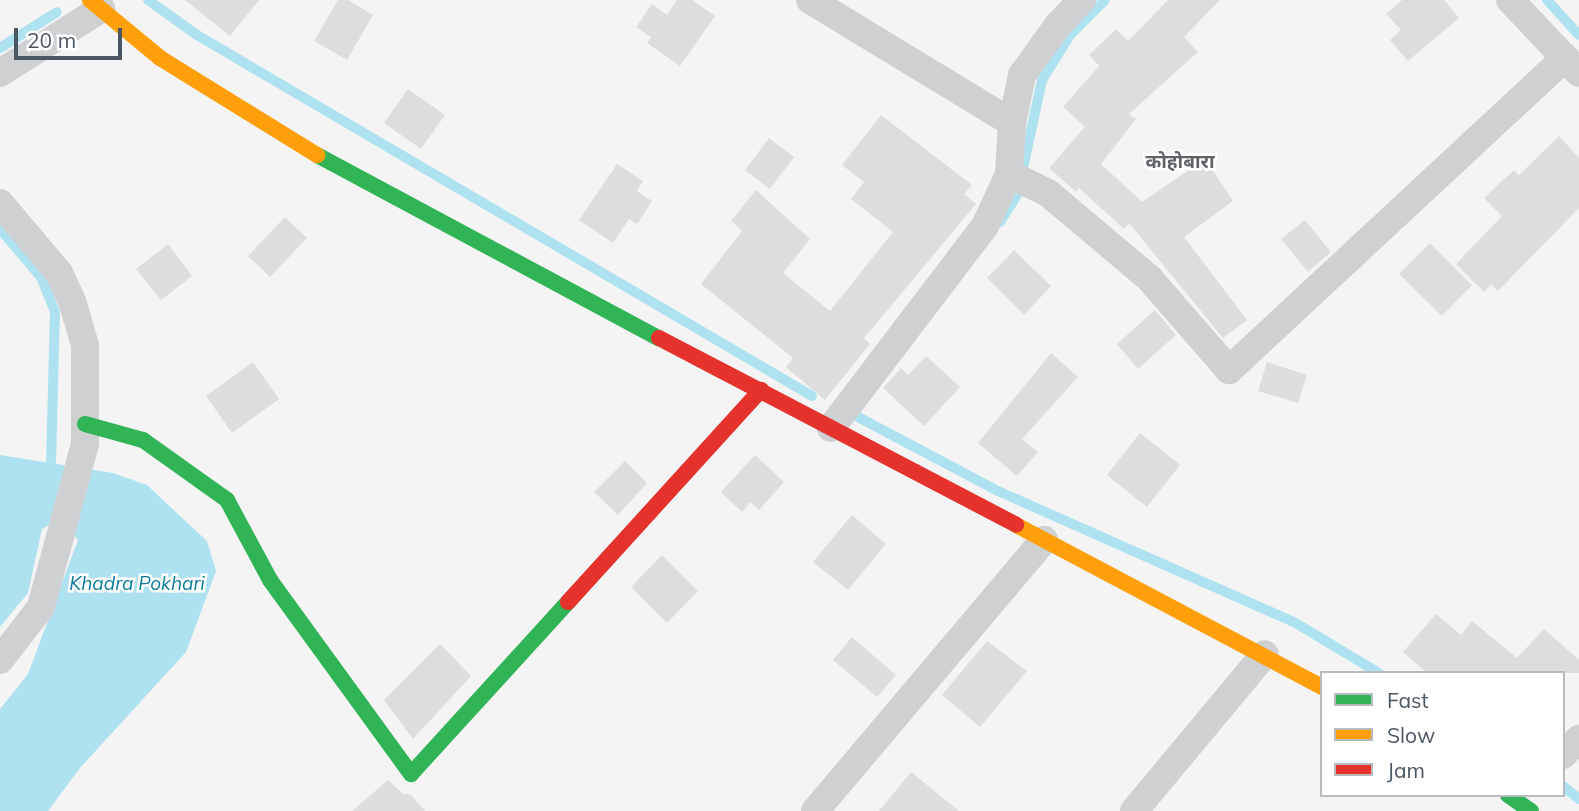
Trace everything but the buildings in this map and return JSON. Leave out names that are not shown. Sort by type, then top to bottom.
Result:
[{"type":"street","points":[[810,0],[1012,123]]},
{"type":"street","points":[[831,428],[985,226],[1009,174],[1012,123],[1022,75],[1058,25],[1082,0]]},
{"type":"street","points":[[1009,174],[1048,193],[1149,278],[1229,370],[1572,66],[1510,0]]},
{"type":"street","points":[[0,73],[96,4],[160,58],[343,171],[1265,654],[1320,686]]},
{"type":"street","points":[[0,203],[59,274],[72,301],[85,345],[85,434],[59,542],[41,607],[0,660]]},
{"type":"street","points":[[85,434],[143,440],[227,500],[270,580],[411,774],[761,390]]},
{"type":"street","points":[[815,811],[1044,540]]},
{"type":"street","points":[[1134,811],[1265,654]]},
{"type":"street","points":[[1565,753],[1579,739]]},
{"type":"water","name":"Khadra Pokhari","points":[[0,455],[113,473],[147,485],[207,541],[216,571],[186,652],[80,768],[48,811],[0,811],[0,709],[28,674],[78,540],[60,519],[42,529],[28,593],[0,627]]},
{"type":"waterway","points":[[148,0],[197,35],[812,396]]},
{"type":"waterway","points":[[1023,168],[1042,80],[1070,35],[1105,0]]},
{"type":"waterway","points":[[1547,0],[1579,35]]},
{"type":"waterway","points":[[0,48],[57,12]]},
{"type":"waterway","points":[[1000,222],[1020,190]]},
{"type":"waterway","points":[[0,229],[41,277],[55,311],[51,461]]},
{"type":"waterway","points":[[858,417],[998,491],[1294,622],[1376,671]]},
{"type":"waterway","points":[[1565,788],[1579,799]]},
{"type":"traffic: fast","points":[[317,155],[659,338]]},
{"type":"traffic: fast","points":[[85,424],[143,440],[227,500],[270,580],[411,774],[568,602]]},
{"type":"traffic: fast","points":[[1511,797],[1531,811]]},
{"type":"traffic: slow","points":[[90,0],[160,58],[317,155]]},
{"type":"traffic: slow","points":[[1016,525],[1320,686]]},
{"type":"traffic: jam","points":[[659,338],[1016,525]]},
{"type":"traffic: jam","points":[[568,602],[761,390]]},
{"type":"district","name":"कोहोबारा","points":[[1180,162]]}]
